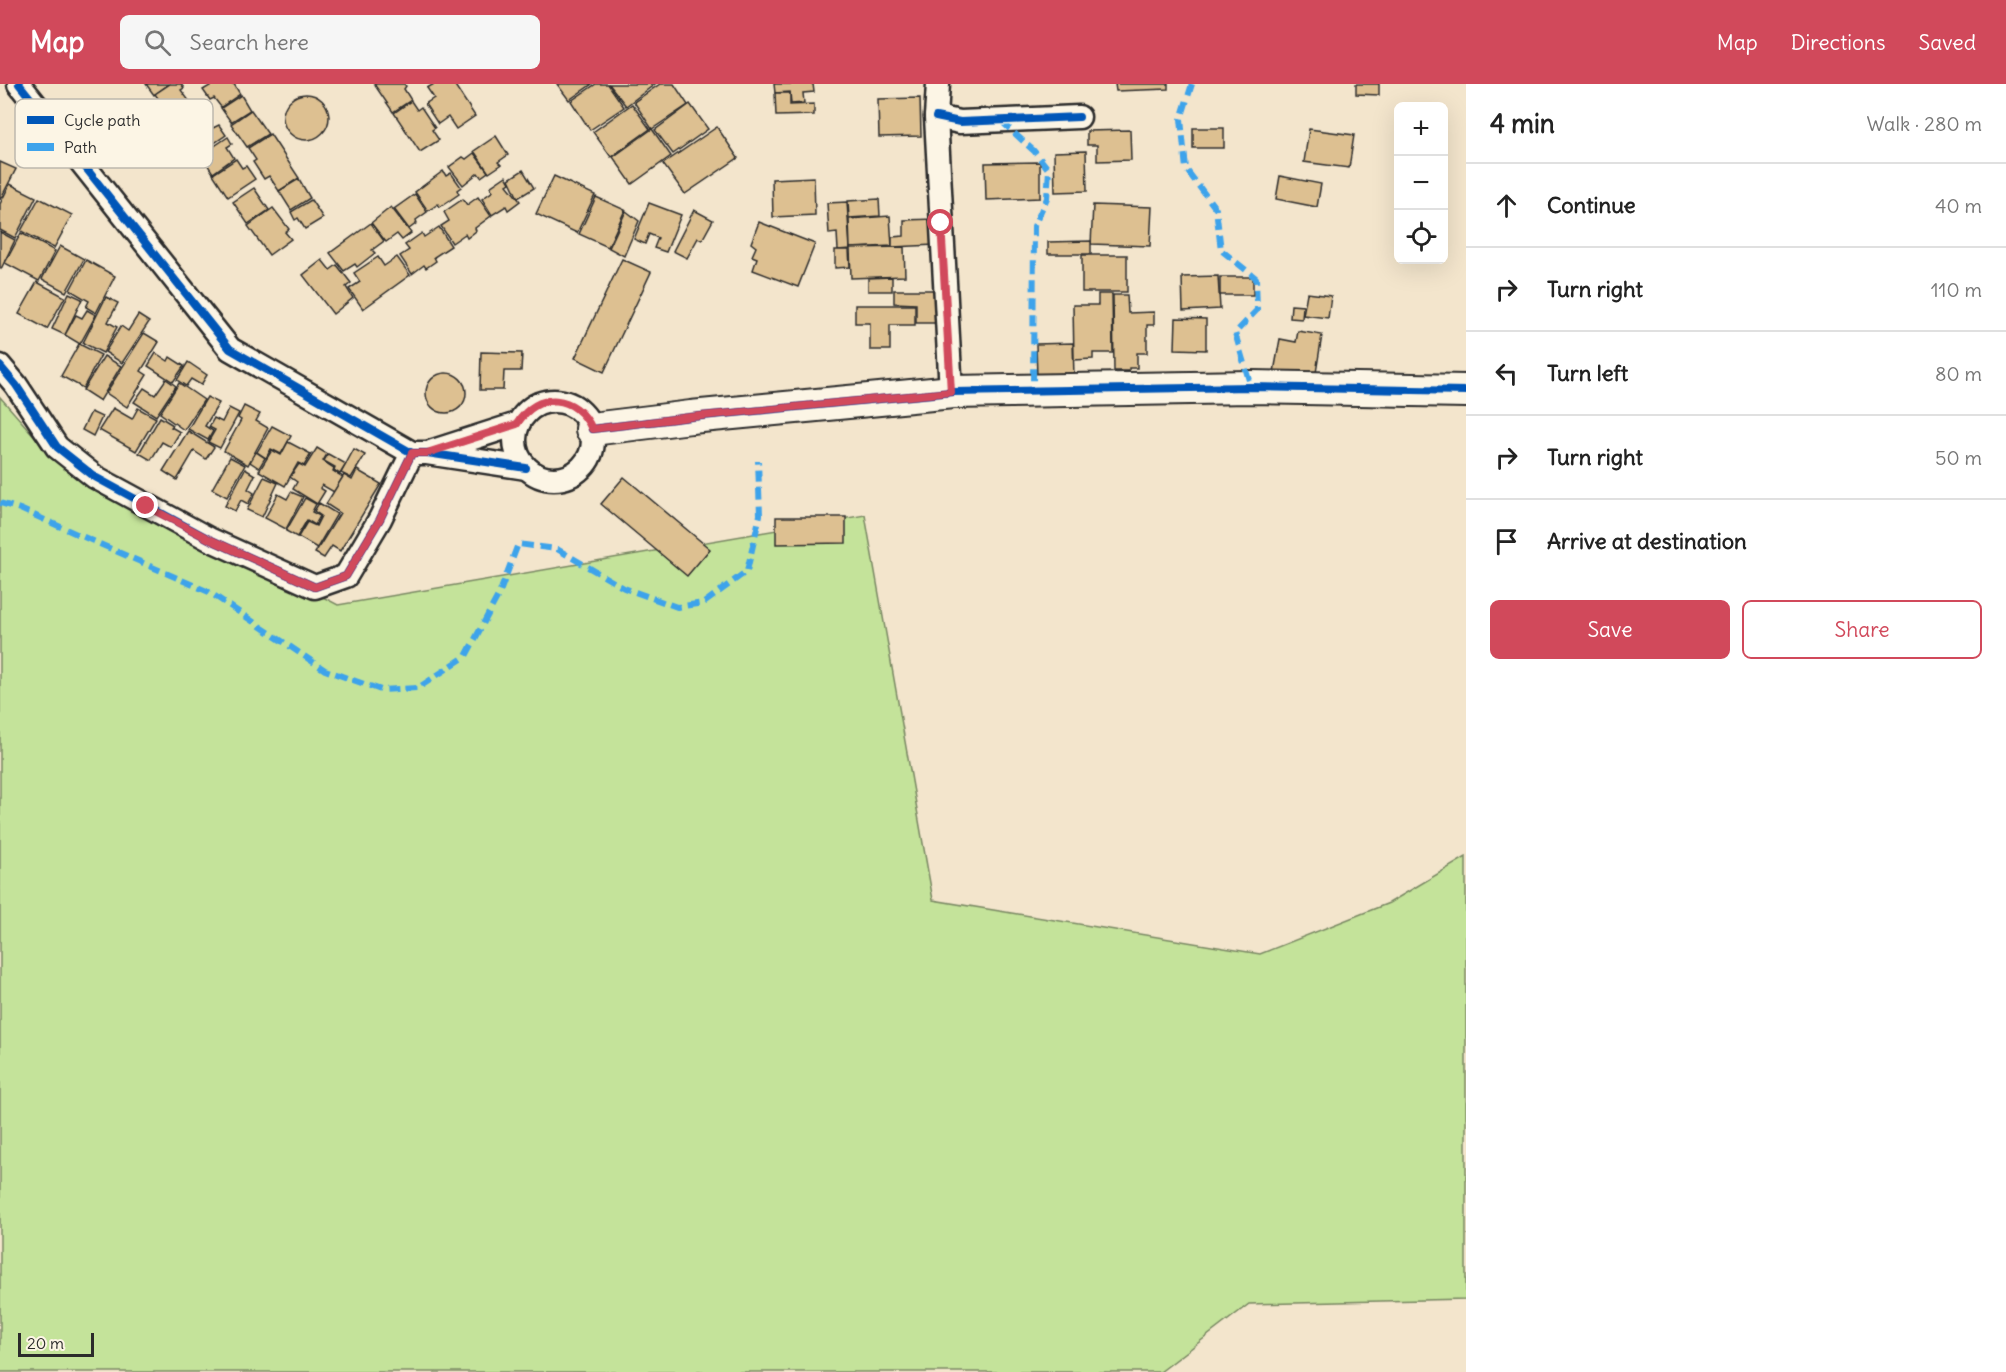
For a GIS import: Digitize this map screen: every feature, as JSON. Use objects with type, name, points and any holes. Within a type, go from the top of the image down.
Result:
[{"type":"street","points":[[19,84],[31,99]]},
{"type":"street","points":[[938,84],[936,117],[951,392]]},
{"type":"street","points":[[936,117],[960,122],[1078,117]]},
{"type":"street","points":[[86,168],[230,349],[419,453],[526,468]]},
{"type":"street","points":[[0,366],[16,385],[57,447],[95,477],[209,539],[315,587],[346,576],[419,453],[517,424]]},
{"type":"street","points":[[592,429],[690,417],[951,392],[1251,387],[1466,391]]},
{"type":"street","points":[[556,400],[579,409],[587,418],[592,429],[594,442],[592,453],[586,463],[569,477],[557,479],[535,475],[519,459],[515,448],[514,436],[517,424],[533,406],[544,402],[556,400]]},
{"type":"green space","points":[[0,397],[50,454],[338,605],[865,515],[933,900],[1260,954],[1389,903],[1466,857],[1466,1299],[1249,1304],[1160,1372],[0,1372]]},
{"type":"building","points":[[146,84],[169,84],[154,95]]},
{"type":"building","points":[[170,84],[181,84],[184,88],[181,90],[188,99],[158,99],[155,94]]},
{"type":"building","points":[[213,84],[234,84],[240,94],[221,107],[214,98],[209,99],[203,90]]},
{"type":"building","points":[[374,84],[404,84],[406,86],[404,89],[411,100],[393,112]]},
{"type":"building","points":[[434,84],[454,84],[475,116],[456,129],[448,117],[438,124],[425,104],[434,98],[427,88]]},
{"type":"building","points":[[557,84],[592,84],[569,100]]},
{"type":"building","points":[[596,84],[608,84],[624,107],[590,130],[571,101]]},
{"type":"building","points":[[609,84],[655,84],[626,106]]},
{"type":"building","points":[[660,84],[674,84],[688,105],[652,129],[634,102]]},
{"type":"building","points":[[774,84],[813,84],[814,92],[803,93],[804,103],[791,104],[790,92],[775,93]]},
{"type":"building","points":[[1115,84],[1168,84],[1168,89],[1116,91]]},
{"type":"building","points":[[1356,84],[1379,84],[1379,95],[1356,94]]},
{"type":"building","points":[[775,93],[790,93],[790,105],[814,104],[814,115],[776,116]]},
{"type":"building","points":[[306,94],[322,101],[329,117],[322,133],[306,140],[290,133],[283,117],[290,101]]},
{"type":"building","points":[[241,95],[250,110],[231,122],[221,108]]},
{"type":"building","points":[[920,98],[921,136],[879,137],[878,99]]},
{"type":"building","points":[[411,101],[417,110],[421,107],[435,128],[432,130],[439,140],[420,152],[394,113]]},
{"type":"building","points":[[632,104],[650,129],[611,157],[593,132]]},
{"type":"building","points":[[690,104],[708,129],[673,154],[655,130]]},
{"type":"building","points":[[251,110],[268,134],[247,147],[231,124]]},
{"type":"building","points":[[219,125],[226,135],[213,144],[213,128]]},
{"type":"building","points":[[717,127],[738,158],[685,194],[663,164]]},
{"type":"building","points":[[1193,128],[1224,128],[1224,148],[1193,148]]},
{"type":"building","points":[[652,129],[671,156],[632,184],[613,157]]},
{"type":"building","points":[[1309,129],[1354,135],[1349,168],[1304,162]]},
{"type":"building","points":[[1130,130],[1131,160],[1097,161],[1097,145],[1087,145],[1087,131]]},
{"type":"building","points":[[270,134],[299,178],[279,191],[269,176],[264,179],[253,162],[256,160],[248,148]]},
{"type":"building","points":[[496,136],[508,155],[498,162],[501,165],[489,173],[474,151]]},
{"type":"building","points":[[228,137],[232,144],[227,147],[234,158],[213,173],[210,168],[213,168],[213,147]]},
{"type":"building","points":[[1086,151],[1087,191],[1055,192],[1054,152]]},
{"type":"building","points":[[474,153],[488,172],[481,177],[478,173],[463,185],[449,167],[463,157],[466,159]]},
{"type":"building","points":[[236,159],[242,168],[246,166],[255,179],[228,197],[213,174]]},
{"type":"building","points":[[0,162],[16,169],[0,200]]},
{"type":"building","points":[[1040,162],[1040,198],[986,200],[985,163]]},
{"type":"building","points":[[523,170],[534,188],[518,198],[509,179]]},
{"type":"building","points":[[443,171],[446,176],[451,173],[461,187],[457,190],[459,194],[440,207],[438,204],[428,211],[415,192]]},
{"type":"building","points":[[506,176],[510,183],[507,185],[520,201],[508,210],[506,206],[492,215],[482,199],[493,191],[490,187]]},
{"type":"building","points":[[554,176],[595,195],[577,233],[536,214]]},
{"type":"building","points":[[1280,176],[1321,184],[1317,207],[1276,199]]},
{"type":"building","points":[[814,177],[815,215],[773,217],[772,179]]},
{"type":"building","points":[[299,179],[310,198],[291,210],[279,191]]},
{"type":"building","points":[[10,184],[36,197],[15,238],[0,230],[0,204]]},
{"type":"building","points":[[254,188],[269,210],[248,224],[233,202]]},
{"type":"building","points":[[415,194],[427,212],[409,229],[394,209]]},
{"type":"building","points":[[478,197],[491,216],[475,228],[476,231],[467,238],[465,234],[452,243],[441,226],[449,221],[444,212],[463,199],[467,205]]},
{"type":"building","points":[[596,197],[625,210],[608,247],[579,234]]},
{"type":"building","points":[[39,198],[72,215],[54,248],[21,231]]},
{"type":"building","points":[[879,199],[880,216],[849,218],[848,201]]},
{"type":"building","points":[[311,200],[323,218],[305,229],[298,218],[295,220],[291,212]]},
{"type":"building","points":[[847,202],[850,249],[838,250],[837,233],[829,234],[827,203]]},
{"type":"building","points":[[649,203],[681,215],[666,252],[654,248],[658,238],[649,234],[645,244],[634,239]]},
{"type":"building","points":[[1093,205],[1152,207],[1150,246],[1091,244]]},
{"type":"building","points":[[391,207],[411,233],[402,240],[397,234],[386,242],[371,223]]},
{"type":"building","points":[[273,208],[289,229],[285,232],[291,239],[269,255],[248,226]]},
{"type":"building","points":[[694,210],[713,220],[702,240],[698,238],[687,258],[673,251]]},
{"type":"building","points":[[626,211],[639,221],[624,256],[609,248]]},
{"type":"building","points":[[890,216],[892,246],[850,248],[849,219]]},
{"type":"building","points":[[935,219],[935,245],[892,247],[892,237],[904,236],[904,220]]},
{"type":"building","points":[[759,222],[815,244],[798,287],[753,270],[757,258],[752,256],[756,247],[751,243]]},
{"type":"building","points":[[371,223],[384,241],[372,250],[375,253],[357,267],[355,264],[344,271],[330,253]]},
{"type":"building","points":[[439,227],[451,246],[434,257],[436,261],[426,268],[424,265],[412,274],[400,256],[409,250],[405,245],[422,233],[424,237]]},
{"type":"building","points":[[0,232],[15,240],[1,269],[0,268]]},
{"type":"building","points":[[21,233],[55,251],[39,281],[5,263]]},
{"type":"building","points":[[1091,241],[1091,254],[1048,254],[1048,242]]},
{"type":"building","points":[[60,246],[84,259],[66,292],[42,279]]},
{"type":"building","points":[[904,247],[905,276],[851,278],[850,248]]},
{"type":"building","points":[[835,250],[849,250],[850,267],[835,268]]},
{"type":"building","points":[[1082,255],[1127,255],[1127,292],[1082,292]]},
{"type":"building","points":[[378,257],[384,266],[397,257],[410,275],[363,309],[349,289],[360,282],[354,273]]},
{"type":"building","points":[[622,259],[651,272],[604,372],[575,358]]},
{"type":"building","points":[[86,260],[115,276],[96,313],[86,307],[89,301],[70,290]]},
{"type":"building","points":[[322,260],[330,270],[337,265],[351,283],[346,287],[353,298],[333,314],[303,275]]},
{"type":"building","points":[[1218,276],[1220,309],[1183,311],[1182,277]]},
{"type":"building","points":[[892,277],[892,291],[868,291],[868,278]]},
{"type":"building","points":[[1220,277],[1253,277],[1253,295],[1220,295]]},
{"type":"building","points":[[37,282],[65,297],[47,329],[19,314]]},
{"type":"building","points":[[894,290],[936,290],[936,323],[916,323],[916,304],[894,303]]},
{"type":"building","points":[[69,293],[82,299],[65,335],[52,329]]},
{"type":"building","points":[[1307,293],[1331,296],[1328,318],[1303,315]]},
{"type":"building","points":[[1098,294],[1112,294],[1113,353],[1093,353],[1093,359],[1074,360],[1073,305],[1098,305]]},
{"type":"building","points":[[1113,295],[1127,295],[1128,313],[1154,312],[1154,325],[1147,325],[1147,353],[1137,353],[1137,368],[1129,368],[1129,371],[1114,371]]},
{"type":"building","points":[[106,297],[118,303],[108,322],[117,327],[103,353],[83,343]]},
{"type":"building","points":[[855,305],[915,305],[915,325],[890,325],[890,350],[870,350],[870,323],[855,323]]},
{"type":"building","points":[[1291,305],[1303,306],[1302,319],[1290,318]]},
{"type":"building","points":[[87,310],[96,315],[80,344],[65,335],[76,315],[82,318]]},
{"type":"building","points":[[138,315],[149,322],[122,363],[105,352],[121,326],[128,331]]},
{"type":"building","points":[[1176,318],[1206,319],[1206,350],[1175,349]]},
{"type":"building","points":[[1298,331],[1322,335],[1315,379],[1274,372],[1280,339],[1296,342]]},
{"type":"building","points":[[144,333],[159,342],[141,371],[147,375],[127,407],[106,393]]},
{"type":"building","points":[[1073,343],[1074,377],[1037,377],[1036,344]]},
{"type":"building","points":[[79,344],[101,355],[83,388],[61,376]]},
{"type":"building","points":[[481,352],[522,353],[521,371],[504,371],[503,390],[480,390]]},
{"type":"building","points":[[156,353],[168,361],[170,357],[184,366],[173,382],[148,366]]},
{"type":"building","points":[[104,356],[121,366],[100,401],[83,390]]},
{"type":"building","points":[[188,362],[207,375],[201,385],[191,379],[186,386],[177,380]]},
{"type":"building","points":[[446,373],[454,374],[460,379],[465,385],[465,401],[460,407],[454,412],[446,413],[438,412],[432,407],[427,401],[426,393],[427,385],[432,379],[438,374]]},
{"type":"building","points":[[166,379],[176,386],[156,416],[134,402],[144,388],[155,395]]},
{"type":"building","points":[[179,383],[204,400],[184,430],[160,413]]},
{"type":"building","points":[[207,397],[219,403],[205,426],[213,431],[208,440],[188,429]]},
{"type":"building","points":[[244,406],[260,414],[256,421],[268,428],[248,465],[224,451],[241,420],[238,418]]},
{"type":"building","points":[[113,408],[132,419],[138,408],[156,418],[136,451],[99,430]]},
{"type":"building","points":[[229,408],[239,413],[220,448],[208,442],[215,430],[209,427],[214,418],[222,422]]},
{"type":"building","points":[[91,412],[102,417],[93,436],[82,430]]},
{"type":"building","points":[[160,417],[180,432],[171,447],[162,442],[151,460],[139,453]]},
{"type":"building","points":[[272,426],[291,436],[281,454],[271,449],[266,458],[257,452]]},
{"type":"building","points":[[188,431],[214,447],[206,459],[194,451],[177,480],[163,471]]},
{"type":"building","points":[[288,442],[311,454],[304,466],[298,463],[285,486],[259,471],[272,450],[281,455]]},
{"type":"building","points":[[317,448],[327,454],[323,461],[343,477],[334,492],[322,485],[320,488],[325,491],[317,504],[293,489],[297,482],[290,477],[299,464],[305,467]]},
{"type":"building","points":[[354,449],[365,455],[351,478],[341,473]]},
{"type":"building","points":[[256,452],[265,458],[259,468],[250,462]]},
{"type":"building","points":[[328,454],[346,464],[340,474],[334,470],[335,467],[324,461]]},
{"type":"building","points":[[230,457],[245,465],[227,497],[212,489]]},
{"type":"building","points":[[245,469],[255,475],[248,489],[254,493],[248,504],[241,500],[235,511],[225,506]]},
{"type":"building","points":[[357,470],[381,484],[340,551],[332,546],[324,558],[315,553],[340,513],[326,504],[344,475],[352,480]]},
{"type":"building","points":[[264,477],[278,483],[262,517],[247,510]]},
{"type":"building","points":[[624,477],[710,549],[687,576],[601,504]]},
{"type":"building","points":[[291,492],[303,497],[286,529],[265,518],[278,494],[287,499]]},
{"type":"building","points":[[305,498],[316,504],[312,512],[320,516],[315,525],[307,520],[297,537],[286,531]]},
{"type":"building","points":[[319,503],[337,514],[317,548],[298,537],[307,522],[316,526],[321,516],[314,511]]},
{"type":"building","points":[[776,517],[846,517],[846,543],[776,544]]},
{"type":"marked path","points":[[1192,84],[1181,119],[1186,169],[1216,209],[1221,250],[1256,278],[1257,310],[1235,333],[1251,387]]},
{"type":"marked path","points":[[1001,121],[1034,151],[1049,170],[1047,198],[1034,226],[1033,391]]},
{"type":"marked path","points":[[0,503],[20,509],[209,592],[325,670],[381,690],[418,688],[466,656],[500,592],[518,544],[557,549],[624,588],[677,607],[704,603],[747,571],[760,515],[758,461]]},
{"type":"cycle path","points":[[19,84],[31,99]]},
{"type":"cycle path","points":[[936,117],[960,122],[1079,117]]},
{"type":"cycle path","points":[[86,168],[230,349],[412,453],[427,453],[526,468]]},
{"type":"cycle path","points":[[0,366],[16,385],[57,447],[95,477],[209,539],[315,587],[346,576],[380,519],[412,453]]},
{"type":"cycle path","points":[[592,429],[691,417],[953,392],[1251,387],[1466,391]]},
{"type":"route","points":[[146,506],[209,539],[315,587],[346,576],[380,519],[412,453],[427,453],[517,424],[533,406],[544,402],[556,400],[579,409],[587,418],[592,429],[690,417],[951,392],[941,223]]}]
